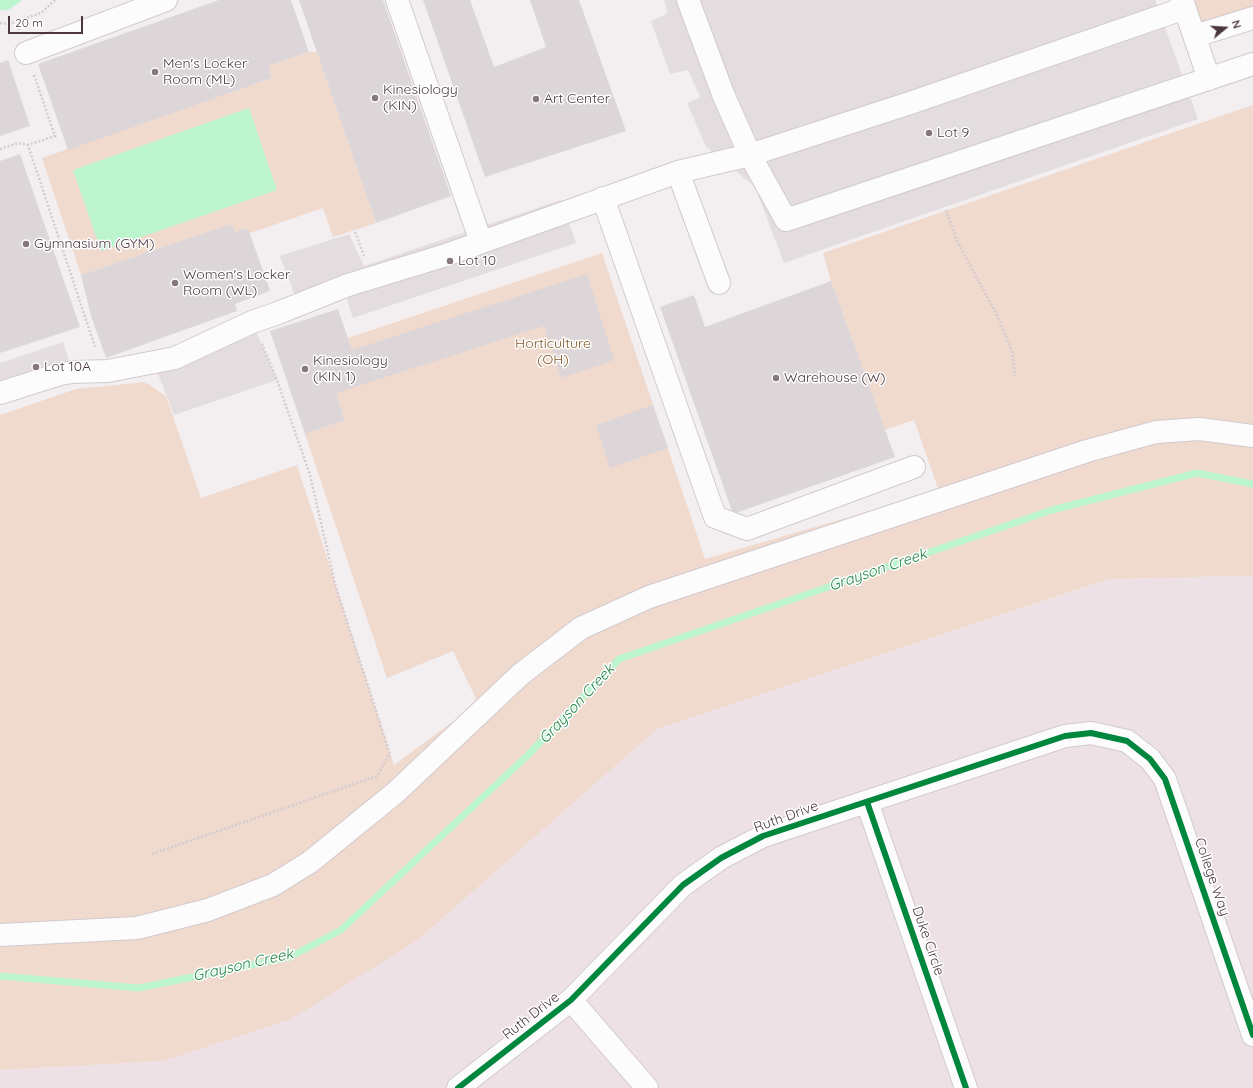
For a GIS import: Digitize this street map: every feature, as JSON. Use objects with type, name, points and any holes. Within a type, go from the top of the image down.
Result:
[{"type":"street","points":[[26,53],[166,0]]},
{"type":"street","points":[[397,0],[482,242]]},
{"type":"street","points":[[688,0],[723,94],[750,155],[786,220],[1253,64]]},
{"type":"street","points":[[0,393],[60,374],[108,371],[175,358],[252,322],[278,313],[332,290],[443,256],[678,172],[750,155],[913,102],[1184,4],[1209,79]]},
{"type":"street","points":[[1195,36],[1253,18]]},
{"type":"street","points":[[678,172],[719,283]]},
{"type":"street","points":[[603,198],[715,517],[747,529],[914,467]]},
{"type":"street","points":[[0,935],[138,928],[208,910],[273,885],[310,862],[395,793],[521,674],[581,628],[649,596],[1087,451],[1156,432],[1200,429],[1253,436]]},
{"type":"street","name":"Ruth Drive","points":[[458,1088],[570,1000],[683,885],[721,858],[763,836],[1065,736],[1091,733],[1127,741]]},
{"type":"street","name":"College Way","points":[[1127,741],[1150,759],[1166,779],[1253,1035]]},
{"type":"street","name":"Duke Circle","points":[[867,802],[966,1088]]},
{"type":"street","points":[[570,1000],[647,1088]]},
{"type":"path","points":[[0,23],[9,24],[41,13],[55,0]]},
{"type":"path","points":[[0,149],[18,143],[28,145],[55,136],[26,53]]},
{"type":"path","points":[[28,145],[103,371]]},
{"type":"path","points":[[946,210],[957,241],[997,315],[1012,351],[1015,376]]},
{"type":"path","points":[[152,854],[377,776],[390,754],[336,588],[310,475],[278,380],[252,322]]},
{"type":"shaded area","points":[[0,0],[22,0],[12,8],[0,10]]},
{"type":"shaded area","name":"Lot 9","points":[[664,0],[1155,0],[1198,119],[784,263],[755,187],[706,147],[687,103],[700,97],[688,70],[670,74],[651,21],[668,13]]},
{"type":"shaded area","points":[[249,108],[277,190],[101,251],[73,170]]},
{"type":"shaded area","name":"Lot 10","points":[[561,200],[576,243],[353,318],[345,295],[300,309],[280,256],[349,234],[364,266]]},
{"type":"shaded area","points":[[252,322],[277,380],[174,415],[153,361]]},
{"type":"shaded area","name":"Lot 10A","points":[[63,342],[73,372],[0,393],[0,363]]},
{"type":"shaded area","points":[[1236,576],[1253,577],[1253,1088],[0,1088],[0,1070],[163,1061],[419,939],[657,729],[1109,579]]},
{"type":"green space","points":[[1182,0],[1253,0],[1253,18],[1195,36]]},
{"type":"green space","points":[[309,52],[317,52],[376,223],[333,237],[323,208],[250,233],[248,228],[235,232],[231,224],[81,275],[42,158],[272,78],[268,66]]},
{"type":"green space","name":"Horticulture (OH)","points":[[1253,105],[1253,577],[1236,576],[1109,579],[657,729],[419,939],[291,1019],[163,1061],[0,1070],[0,415],[76,389],[145,382],[166,396],[201,498],[297,465],[394,765],[478,703],[453,651],[387,678],[305,434],[345,420],[325,359],[352,351],[348,338],[602,253],[705,559],[939,491],[914,420],[885,430],[831,281],[823,253]]},
{"type":"building","name":"Men's Locker Room (ML)","points":[[219,0],[291,0],[309,52],[268,66],[272,78],[68,150],[38,64]]},
{"type":"building","name":"Kinesiology (KIN)","points":[[299,0],[383,0],[451,196],[376,223]]},
{"type":"building","name":"Art Center","points":[[423,0],[470,0],[494,67],[546,47],[530,0],[579,0],[626,131],[485,177]]},
{"type":"building","points":[[8,60],[30,126],[0,136],[0,63]]},
{"type":"building","name":"Gymnasium (GYM)","points":[[20,154],[80,327],[0,353],[0,161]]},
{"type":"building","name":"Women's Locker Room (WL)","points":[[231,224],[235,232],[248,228],[270,291],[235,304],[237,311],[106,358],[91,316],[81,275]]},
{"type":"building","points":[[587,274],[614,360],[561,378],[544,326],[336,393],[345,420],[305,434],[270,331],[338,309],[352,350]]},
{"type":"building","name":"Warehouse (W)","points":[[831,281],[895,457],[733,514],[660,307],[694,295],[705,327]]},
{"type":"building","points":[[653,405],[668,448],[610,468],[596,425]]},
{"type":"waterway","name":"Grayson Creek","points":[[0,976],[139,988],[290,957],[341,930],[529,754],[619,659],[1052,510],[1197,473],[1253,484]]},
{"type":"cycle path","points":[[458,1088],[571,1000],[683,885],[721,858],[763,836],[1065,736],[1091,733],[1127,741],[1150,759],[1165,779],[1253,1035]]},
{"type":"cycle path","points":[[867,802],[966,1088]]},
{"type":"place","name":"Men's Locker Room (ML)","points":[[155,72]]},
{"type":"place","name":"Kinesiology (KIN)","points":[[375,98]]},
{"type":"place","name":"Art Center","points":[[536,99]]},
{"type":"place","name":"Lot 9","points":[[929,133]]},
{"type":"place","name":"Gymnasium (GYM)","points":[[26,244]]},
{"type":"place","name":"Lot 10","points":[[450,261]]},
{"type":"place","name":"Women's Locker Room (WL)","points":[[175,283]]},
{"type":"place","name":"Lot 10A","points":[[36,367]]},
{"type":"place","name":"Kinesiology (KIN 1)","points":[[305,369]]},
{"type":"place","name":"Warehouse (W)","points":[[776,378]]}]
